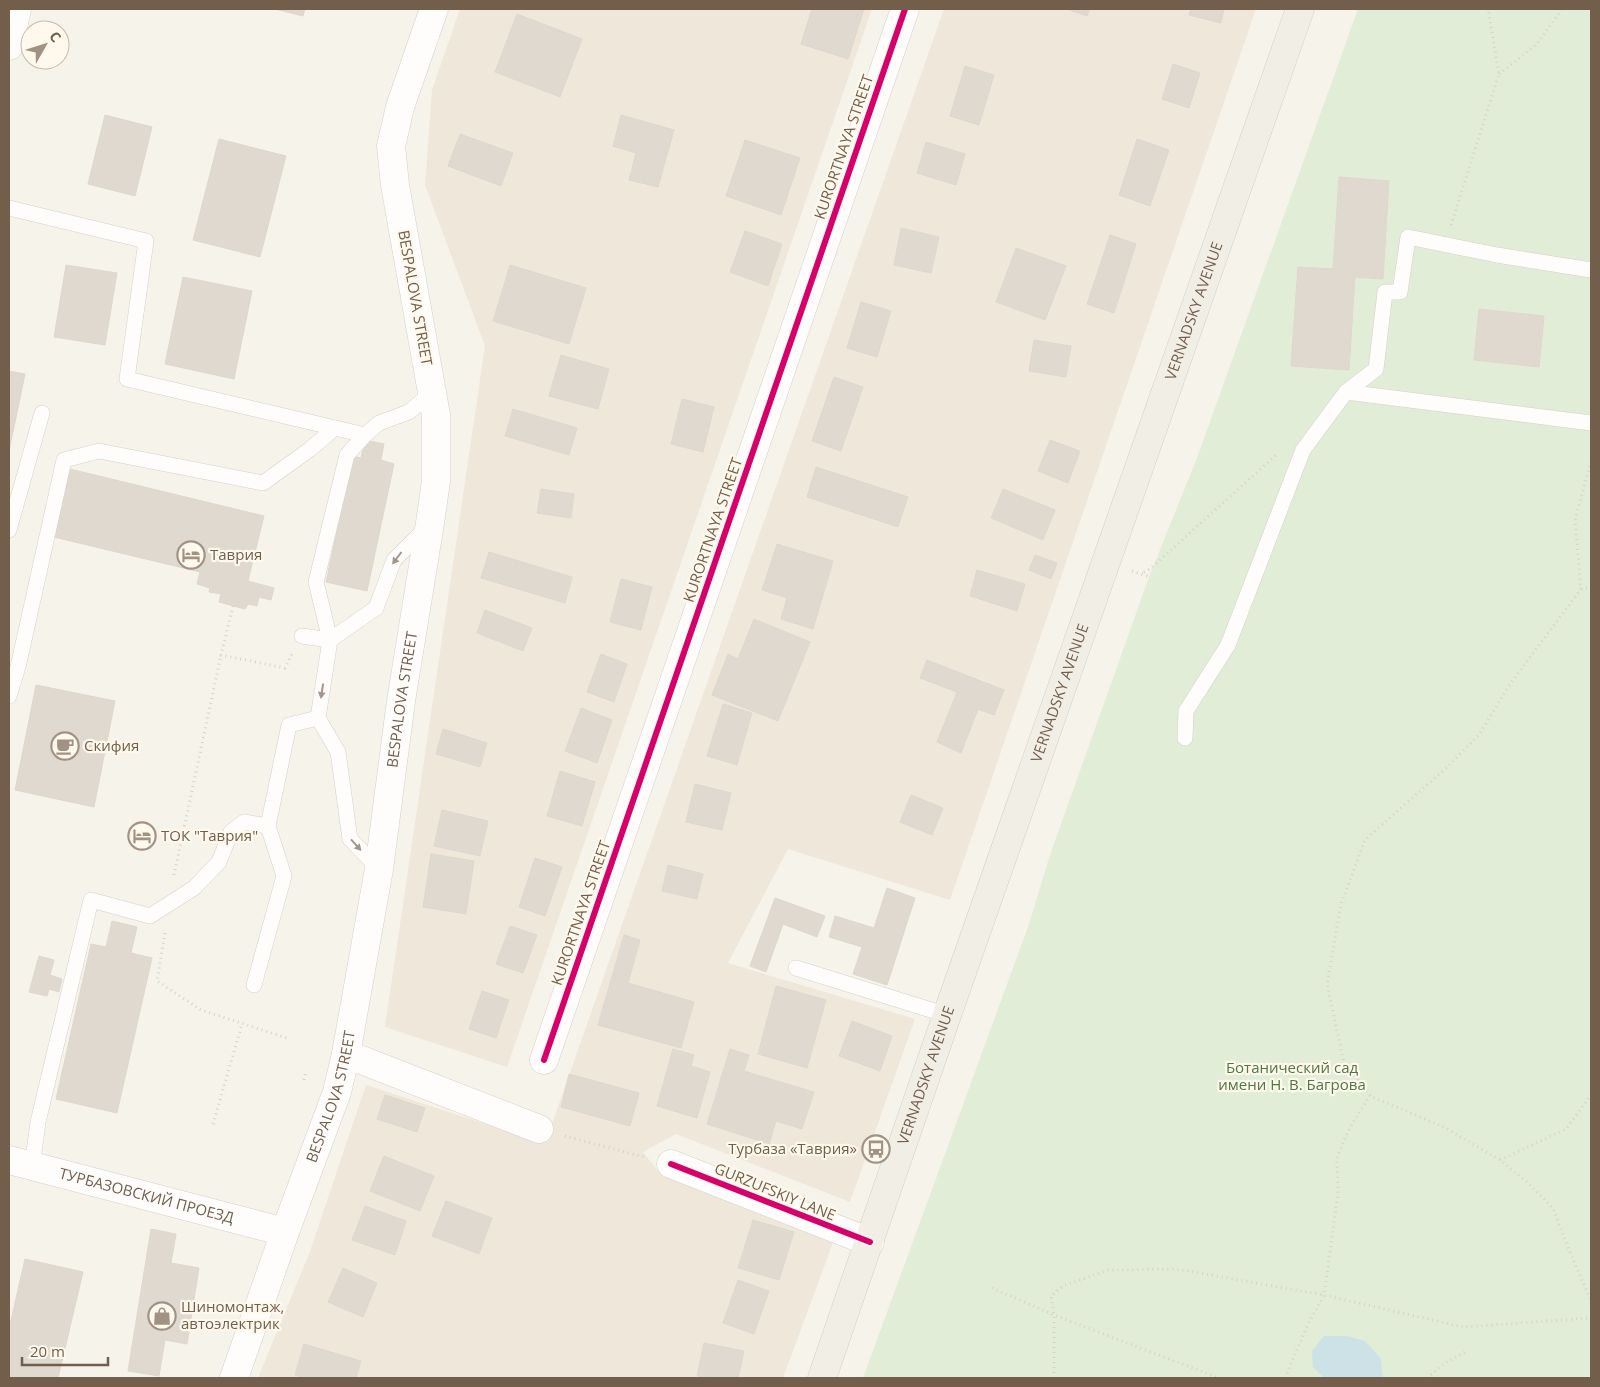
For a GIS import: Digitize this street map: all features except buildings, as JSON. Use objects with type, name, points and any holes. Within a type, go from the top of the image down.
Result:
[{"type":"main road","points":[[9,46],[17,9]]},
{"type":"main road","name":"KURORTNAYA STREET","points":[[544,1060],[905,9]]},
{"type":"main road","name":"VERNADSKY AVENUE","points":[[822,1378],[947,1014],[1300,9]]},
{"type":"main road","name":"BESPALOVA STREET","points":[[234,1378],[337,1092],[346,1054],[379,868],[401,701],[430,523],[436,481],[436,416],[395,185],[391,146],[400,106],[431,18]]},
{"type":"main road","points":[[346,1054],[539,1129]]},
{"type":"main road","name":"ТУРБАЗОВСКИЙ ПРОЕЗД","points":[[15,1163],[285,1232]]},
{"type":"main road","name":"GURZUFSKIY LANE","points":[[671,1164],[870,1242]]},
{"type":"lane","points":[[431,18],[448,9]]},
{"type":"lane","points":[[9,208],[146,241],[127,379],[365,435]]},
{"type":"lane","points":[[1185,738],[1186,710],[1228,645],[1303,450],[1346,392],[1376,369],[1385,292],[1400,292],[1408,237],[1591,270]]},
{"type":"lane","points":[[379,868],[350,839],[338,752],[318,718],[330,640],[316,582],[347,454],[379,423],[409,412],[432,392]]},
{"type":"lane","points":[[1346,392],[1591,423]]},
{"type":"lane","points":[[9,530],[42,413]]},
{"type":"lane","points":[[9,696],[18,667],[64,460],[99,451],[264,483],[335,428]]},
{"type":"lane","points":[[302,636],[330,640],[376,608],[394,560],[430,523]]},
{"type":"lane","points":[[254,985],[284,876],[268,826],[289,725],[318,718]]},
{"type":"lane","points":[[15,1163],[38,1122],[91,900],[150,916],[194,888],[219,862],[231,832],[244,822],[268,826]]},
{"type":"lane","points":[[796,968],[947,1014]]},
{"type":"path","points":[[1446,243],[1499,74],[1488,9]]},
{"type":"path","points":[[1499,74],[1537,44],[1562,9]]},
{"type":"path","points":[[1132,571],[1150,577],[1141,573],[1147,571],[1160,560],[1279,452]]},
{"type":"path","points":[[1591,461],[1576,520],[1581,589],[1510,684],[1479,735],[1446,768],[1365,840],[1341,904],[1328,984],[1344,1063],[1370,1096],[1444,1128],[1500,1160],[1526,1182],[1553,1208],[1591,1301]]},
{"type":"path","points":[[1581,589],[1591,587]]},
{"type":"path","points":[[233,606],[174,871],[157,981],[201,1010],[290,1038]]},
{"type":"path","points":[[221,655],[285,668]]},
{"type":"path","points":[[213,1124],[242,1024]]},
{"type":"path","points":[[304,1080],[306,1071]]},
{"type":"path","points":[[1500,1160],[1566,1129],[1591,1095]]},
{"type":"path","points":[[1285,1378],[1307,1326],[1324,1295],[1338,1194],[1337,1158],[1355,1119],[1370,1096]]},
{"type":"path","points":[[539,1129],[671,1164]]},
{"type":"path","points":[[1054,1378],[1054,1315],[1051,1296],[1063,1286],[1108,1270],[1176,1269],[1324,1295],[1463,1328],[1591,1318]]},
{"type":"path","points":[[992,1288],[1054,1315],[1219,1378]]},
{"type":"path","points":[[1427,1378],[1445,1363],[1465,1352]]},
{"type":"shaded area","points":[[460,9],[872,9],[507,1067],[385,1027],[485,346],[425,185],[432,90]]},
{"type":"shaded area","points":[[944,9],[1256,9],[950,900],[788,849],[728,963],[915,1019],[850,1202],[676,1134],[643,1152],[658,1171],[835,1237],[783,1378],[258,1378],[309,1254],[366,1085],[522,1136],[553,1121]]},
{"type":"shaded area","points":[[1324,1336],[1347,1336],[1365,1341],[1381,1359],[1383,1378],[1324,1378],[1313,1367],[1312,1351]]},
{"type":"green space","name":"Ботанический сад имени Н. В. Багрова","points":[[1358,9],[1591,9],[1591,1378],[863,1378],[1028,927],[1050,855],[1149,577],[1197,458]]},
{"type":"cycle path","points":[[544,1060],[905,9]]},
{"type":"cycle path","points":[[671,1164],[870,1242]]},
{"type":"place","name":"Таврия","points":[[191,555]]},
{"type":"place","name":"Скифия","points":[[65,746]]},
{"type":"place","name":"ТОК \"Таврия\"","points":[[142,836]]},
{"type":"place","name":"Турбаза «Таврия»","points":[[876,1149]]},
{"type":"place","name":"Шиномонтаж, автоэлектрик","points":[[162,1316]]}]
